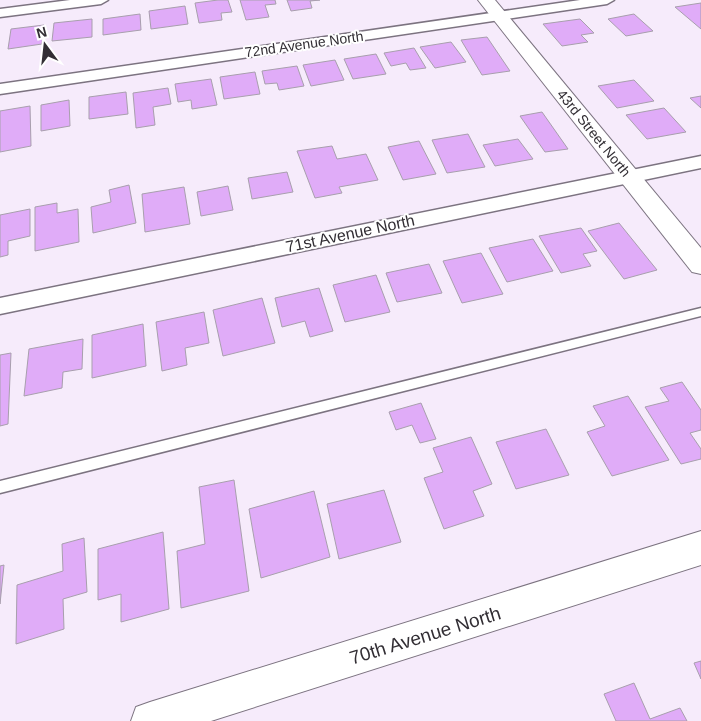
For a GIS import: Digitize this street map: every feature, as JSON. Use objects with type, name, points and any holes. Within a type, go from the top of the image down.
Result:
[{"type":"street","points":[[0,13],[101,0]]},
{"type":"street","name":"43rd Street North","points":[[486,0],[701,265]]},
{"type":"street","name":"72nd Avenue North","points":[[0,89],[607,0]]},
{"type":"street","name":"71st Avenue North","points":[[0,306],[701,162]]},
{"type":"street","name":"70th Avenue North","points":[[150,721],[701,548]]},
{"type":"lane","points":[[0,487],[701,312]]},
{"type":"building","points":[[228,0],[232,12],[221,13],[222,20],[199,23],[195,3]]},
{"type":"building","points":[[240,0],[275,0],[276,4],[265,5],[269,17],[246,20]]},
{"type":"building","points":[[287,0],[320,0],[310,1],[312,8],[291,11]]},
{"type":"building","points":[[701,3],[701,29],[675,7]]},
{"type":"building","points":[[185,6],[188,24],[151,29],[149,11]]},
{"type":"building","points":[[140,14],[141,30],[103,35],[103,19]]},
{"type":"building","points":[[634,14],[653,31],[626,36],[608,19]]},
{"type":"building","points":[[92,19],[92,37],[52,41],[54,23]]},
{"type":"building","points":[[580,19],[594,33],[581,35],[588,42],[562,46],[543,24]]},
{"type":"building","points":[[44,25],[42,44],[8,49],[11,29]]},
{"type":"building","points":[[487,37],[510,71],[482,75],[461,40]]},
{"type":"building","points":[[451,42],[466,62],[435,68],[420,47]]},
{"type":"building","points":[[414,48],[426,68],[410,70],[406,63],[391,66],[384,53]]},
{"type":"building","points":[[376,54],[386,74],[353,79],[344,59]]},
{"type":"building","points":[[335,60],[344,80],[311,86],[303,65]]},
{"type":"building","points":[[297,66],[304,86],[279,90],[277,83],[265,84],[262,71]]},
{"type":"building","points":[[255,72],[260,94],[224,99],[220,77]]},
{"type":"building","points":[[211,79],[217,105],[192,109],[191,100],[178,102],[175,84]]},
{"type":"building","points":[[634,80],[654,101],[617,108],[598,86]]},
{"type":"building","points":[[168,88],[171,104],[153,107],[155,125],[136,128],[133,93]]},
{"type":"building","points":[[126,92],[128,114],[89,119],[89,97]]},
{"type":"building","points":[[701,96],[701,108],[690,98]]},
{"type":"building","points":[[69,100],[70,126],[41,131],[41,105]]},
{"type":"building","points":[[30,106],[31,146],[0,152],[0,111]]},
{"type":"building","points":[[664,108],[686,132],[647,139],[626,115]]},
{"type":"building","points":[[542,112],[568,149],[545,152],[520,116]]},
{"type":"building","points":[[468,134],[485,167],[447,173],[432,140]]},
{"type":"building","points":[[518,139],[533,159],[495,166],[483,145]]},
{"type":"building","points":[[419,141],[436,174],[403,180],[388,147]]},
{"type":"building","points":[[332,146],[337,159],[366,154],[378,180],[339,187],[342,193],[315,198],[297,151]]},
{"type":"building","points":[[287,172],[293,192],[252,199],[248,178]]},
{"type":"building","points":[[129,185],[136,223],[93,233],[91,207],[111,202],[109,190]]},
{"type":"building","points":[[228,186],[233,210],[201,216],[197,192]]},
{"type":"building","points":[[184,187],[190,224],[145,232],[142,194]]},
{"type":"building","points":[[57,203],[57,213],[78,209],[79,242],[35,251],[35,207]]},
{"type":"building","points":[[30,209],[30,236],[8,241],[8,255],[0,257],[0,215]]},
{"type":"building","points":[[619,223],[657,270],[624,279],[588,231]]},
{"type":"building","points":[[581,228],[597,251],[583,254],[591,266],[561,273],[539,236]]},
{"type":"building","points":[[533,239],[553,271],[507,282],[489,248]]},
{"type":"building","points":[[481,253],[503,294],[462,303],[443,261]]},
{"type":"building","points":[[429,264],[442,293],[397,302],[386,273]]},
{"type":"building","points":[[376,275],[390,312],[345,322],[333,285]]},
{"type":"building","points":[[319,288],[333,331],[310,337],[305,321],[282,327],[275,298]]},
{"type":"building","points":[[262,298],[275,343],[223,356],[213,310]]},
{"type":"building","points":[[204,312],[209,343],[185,348],[187,365],[162,371],[156,322]]},
{"type":"building","points":[[143,324],[146,366],[92,378],[92,335]]},
{"type":"building","points":[[83,339],[82,369],[63,372],[62,388],[24,396],[29,349]]},
{"type":"building","points":[[11,353],[8,424],[0,426],[0,355]]},
{"type":"building","points":[[682,382],[701,410],[701,430],[690,433],[701,449],[701,459],[681,464],[645,407],[669,401],[660,388]]},
{"type":"building","points":[[628,396],[669,460],[612,476],[587,432],[605,426],[593,406]]},
{"type":"building","points":[[421,403],[436,439],[420,443],[412,425],[396,430],[389,412]]},
{"type":"building","points":[[546,429],[569,475],[516,489],[496,442]]},
{"type":"building","points":[[471,437],[492,484],[473,491],[484,516],[444,529],[424,478],[443,472],[433,448]]},
{"type":"building","points":[[234,480],[249,591],[181,608],[177,551],[205,544],[199,487]]},
{"type":"building","points":[[384,490],[401,542],[339,559],[327,504]]},
{"type":"building","points":[[314,491],[330,557],[261,578],[249,509]]},
{"type":"building","points":[[163,532],[169,609],[121,622],[121,594],[98,600],[98,549]]},
{"type":"building","points":[[84,538],[87,592],[63,599],[64,629],[16,644],[17,585],[63,571],[62,544]]},
{"type":"building","points":[[4,565],[0,604],[0,566]]},
{"type":"building","points":[[701,661],[701,679],[694,663]]},
{"type":"building","points":[[634,683],[650,719],[680,708],[687,721],[616,721],[604,694]]}]
